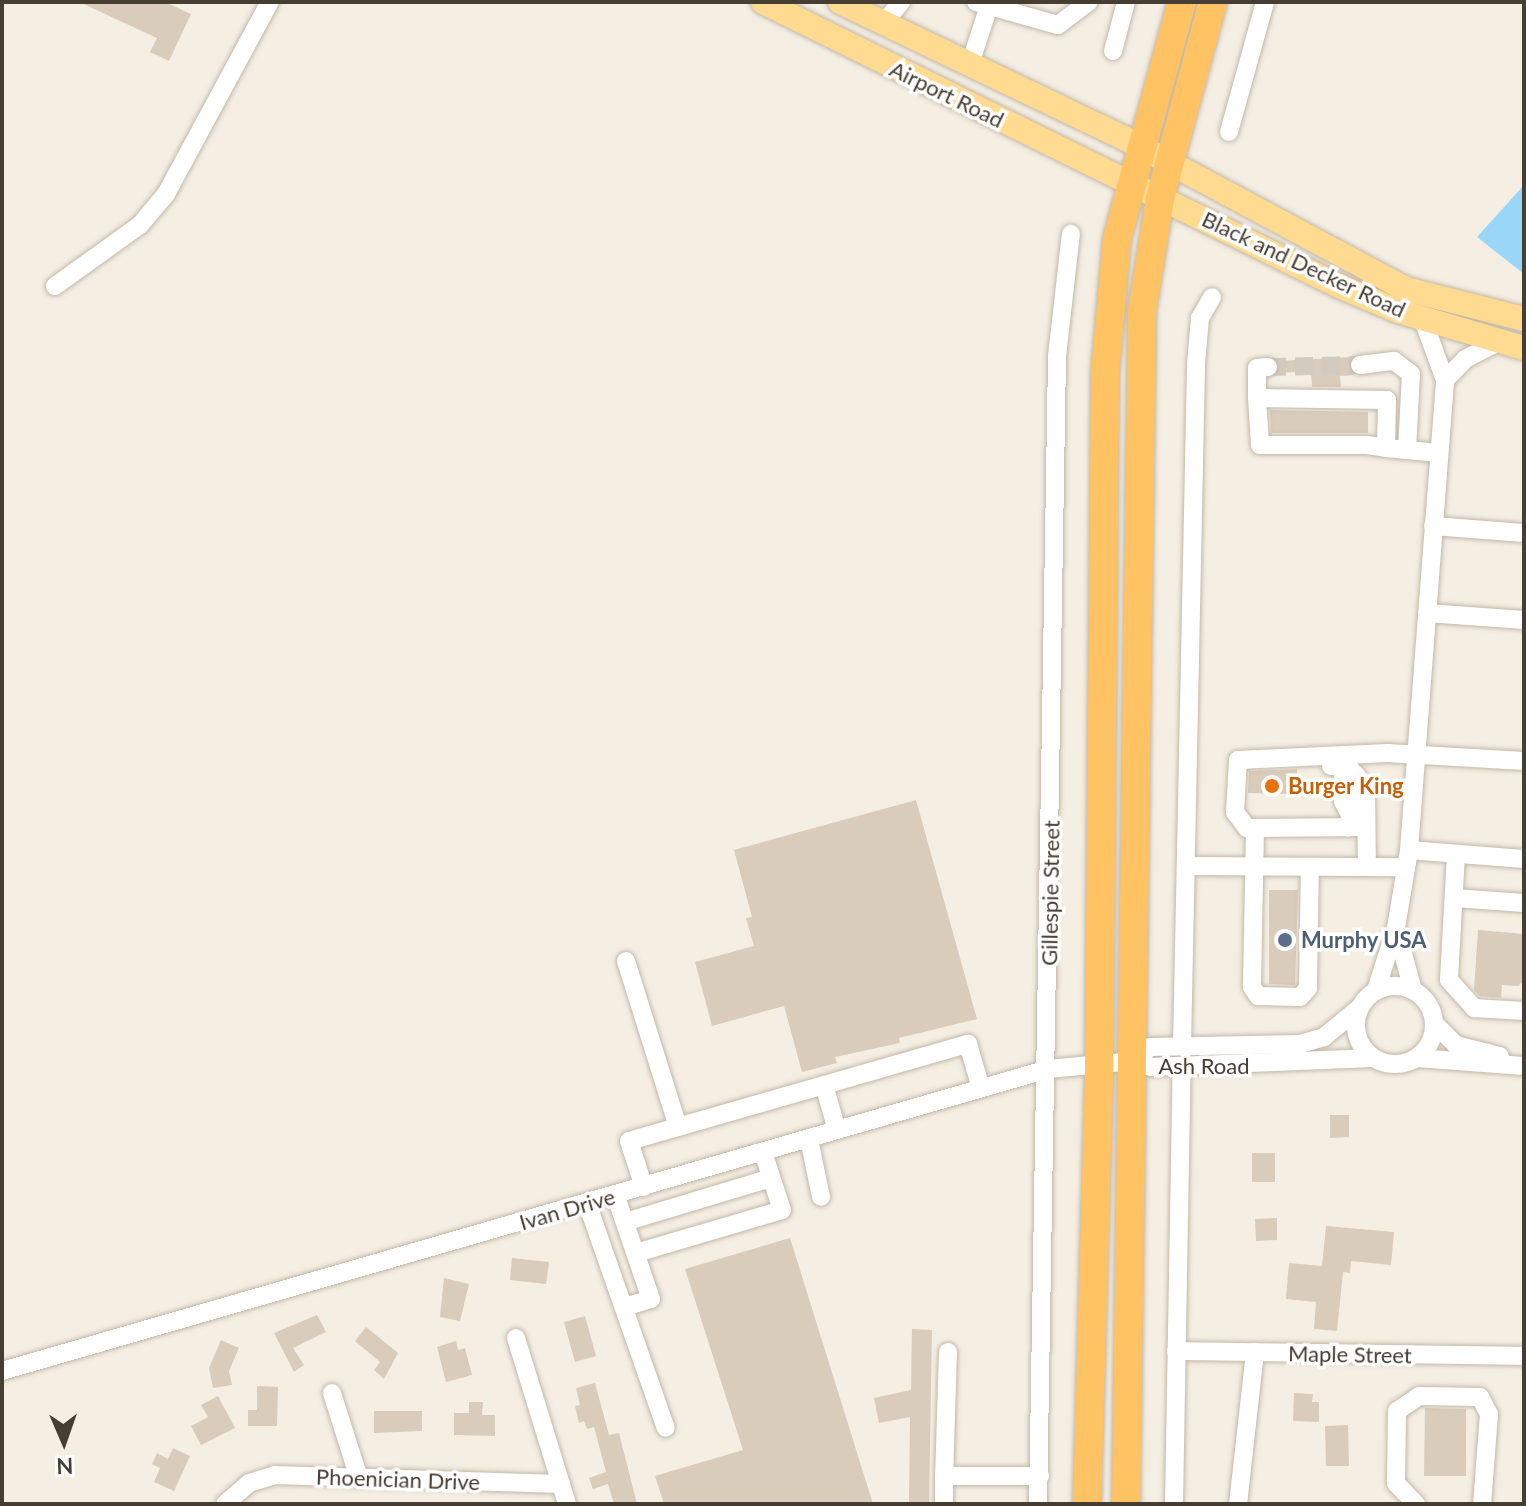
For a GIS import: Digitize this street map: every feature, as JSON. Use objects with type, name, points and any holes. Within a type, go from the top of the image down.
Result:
[{"type":"highway","points":[[1087,1504],[1099,1064],[1105,373],[1117,239],[1182,2]]},
{"type":"highway","points":[[1126,1504],[1134,1061],[1136,446],[1142,311],[1160,198],[1213,2]]},
{"type":"highway","points":[[1090,1456],[1101,1480],[1101,1504]]},
{"type":"main road","name":"Airport Road","points":[[763,2],[1132,186]]},
{"type":"main road","name":"Airport Road","points":[[840,2],[1144,148]]},
{"type":"main road","points":[[866,54],[884,23]]},
{"type":"main road","name":"Black and Decker Road","points":[[1144,148],[1406,289],[1524,319]]},
{"type":"main road","name":"Black and Decker Road","points":[[1132,186],[1339,286],[1423,320],[1524,348]]},
{"type":"street","points":[[55,286],[131,232],[166,194],[270,2]]},
{"type":"street","points":[[884,23],[901,2]]},
{"type":"street","points":[[970,64],[982,4],[1058,25],[1088,2]]},
{"type":"street","points":[[1113,51],[1126,2]]},
{"type":"street","points":[[1229,132],[1265,2]]},
{"type":"street","name":"Gillespie Street","points":[[1038,1504],[1048,1069],[1057,356],[1071,234]]},
{"type":"street","points":[[1182,1046],[1196,364],[1200,318],[1212,297]]},
{"type":"street","points":[[1423,320],[1445,380],[1408,858],[1396,928],[1376,990],[1359,1008],[1356,1033],[1373,1058],[1392,1065],[1417,1058],[1524,1066]]},
{"type":"street","points":[[1445,380],[1465,359],[1497,343]]},
{"type":"street","points":[[1360,398],[1381,369],[1394,361],[1411,374],[1413,408],[1408,415]]},
{"type":"street","points":[[1268,367],[1257,368],[1260,445],[1386,448],[1439,453]]},
{"type":"street","points":[[1381,369],[1408,415],[1407,450]]},
{"type":"street","points":[[1257,398],[1387,400],[1386,448]]},
{"type":"street","points":[[1433,526],[1524,533]]},
{"type":"street","points":[[1427,613],[1524,620]]},
{"type":"street","points":[[1236,764],[1253,756],[1416,754],[1524,761]]},
{"type":"street","points":[[1354,823],[1366,757]]},
{"type":"street","points":[[1236,764],[1350,769],[1357,776],[1354,823],[1367,867]]},
{"type":"street","points":[[1236,764],[1235,812],[1239,822],[1255,828],[1354,823]]},
{"type":"street","points":[[1255,828],[1252,993],[1300,997],[1308,988],[1310,867]]},
{"type":"street","points":[[1186,866],[1367,867],[1408,858],[1456,854],[1524,859]]},
{"type":"street","points":[[1456,854],[1449,980],[1474,1008],[1524,1011]]},
{"type":"street","points":[[1454,898],[1524,903]]},
{"type":"street","points":[[1396,928],[1413,990],[1424,999],[1434,1023],[1445,1037],[1469,1050],[1524,1056]]},
{"type":"street","points":[[626,961],[678,1127]]},
{"type":"street","points":[[1376,990],[1413,990]]},
{"type":"street","name":"Ash Road","points":[[1359,1008],[1324,1037],[1300,1044],[1150,1047],[1134,1061],[1151,1067],[1182,1067],[1373,1058]]},
{"type":"street","points":[[1417,1058],[1433,1036],[1434,1023]]},
{"type":"street","points":[[644,1187],[629,1141],[968,1044],[981,1088]]},
{"type":"street","name":"Ivan Drive","points":[[2,1371],[1048,1069],[1134,1061]]},
{"type":"street","points":[[1174,1504],[1182,1067]]},
{"type":"street","points":[[824,1085],[837,1130]]},
{"type":"street","points":[[809,1139],[821,1197]]},
{"type":"street","points":[[636,1253],[782,1210],[763,1152]]},
{"type":"street","points":[[625,1222],[771,1178]]},
{"type":"street","points":[[615,1194],[651,1299],[624,1307]]},
{"type":"street","points":[[587,1203],[666,1428]]},
{"type":"street","points":[[516,1338],[567,1504]]},
{"type":"street","name":"Maple Street","points":[[1176,1351],[1524,1356]]},
{"type":"street","points":[[944,1504],[948,1352]]},
{"type":"street","points":[[1238,1504],[1255,1352]]},
{"type":"street","points":[[332,1393],[359,1478]]},
{"type":"street","points":[[1416,1504],[1396,1483],[1397,1411],[1419,1396],[1480,1397],[1489,1414],[1482,1504]]},
{"type":"street","points":[[944,1476],[1040,1476]]},
{"type":"street","name":"Phoenician Drive","points":[[225,1504],[261,1477],[561,1484]]},
{"type":"water","points":[[1524,185],[1524,274],[1477,237]]},
{"type":"building","points":[[79,2],[165,2],[191,14],[169,61],[150,52],[157,38]]},
{"type":"building","points":[[1351,357],[1348,367],[1354,375],[1340,376],[1341,387],[1312,387],[1311,371],[1278,373],[1278,361]]},
{"type":"building","points":[[1270,410],[1368,412],[1368,433],[1271,433]]},
{"type":"building","name":"Burger King","points":[[1297,769],[1297,794],[1248,793],[1249,771]]},
{"type":"building","points":[[916,800],[977,1019],[899,1038],[900,1043],[835,1057],[837,1063],[802,1072],[784,1006],[712,1026],[695,962],[754,946],[746,918],[752,917],[734,850]]},
{"type":"building","name":"Murphy USA","points":[[1269,890],[1298,890],[1295,985],[1269,984]]},
{"type":"building","points":[[1478,930],[1524,934],[1524,981],[1518,986],[1502,985],[1501,998],[1480,996],[1474,990]]},
{"type":"building","points":[[1330,1115],[1349,1115],[1349,1137],[1330,1138]]},
{"type":"building","points":[[1252,1153],[1275,1153],[1275,1182],[1252,1182]]},
{"type":"building","points":[[1277,1218],[1277,1240],[1256,1241],[1255,1219]]},
{"type":"building","points":[[1326,1226],[1394,1232],[1391,1265],[1351,1261],[1350,1273],[1343,1272],[1337,1331],[1314,1329],[1316,1302],[1286,1299],[1289,1263],[1322,1266]]},
{"type":"building","points":[[790,1238],[873,1504],[664,1504],[655,1476],[743,1450],[685,1269]]},
{"type":"building","points":[[512,1258],[549,1262],[546,1284],[510,1280]]},
{"type":"building","points":[[444,1278],[469,1284],[460,1321],[440,1317]]},
{"type":"building","points":[[317,1315],[326,1332],[293,1348],[304,1365],[294,1372],[274,1333]]},
{"type":"building","points":[[585,1316],[596,1356],[575,1362],[564,1322]]},
{"type":"building","points":[[366,1327],[398,1353],[384,1379],[374,1370],[380,1362],[355,1341]]},
{"type":"building","points":[[912,1329],[932,1330],[929,1504],[909,1504],[910,1417],[879,1423],[874,1398],[911,1390]]},
{"type":"building","points":[[221,1340],[239,1348],[229,1371],[232,1385],[213,1388],[209,1368]]},
{"type":"building","points":[[456,1341],[458,1350],[465,1348],[472,1375],[446,1382],[437,1347]]},
{"type":"building","points":[[595,1383],[609,1435],[619,1433],[637,1504],[614,1504],[608,1484],[593,1489],[589,1478],[606,1472],[594,1427],[587,1429],[584,1421],[579,1423],[575,1406],[580,1405],[576,1388]]},
{"type":"building","points":[[257,1386],[278,1387],[277,1426],[248,1426],[248,1410],[257,1410]]},
{"type":"building","points":[[1294,1393],[1313,1394],[1312,1402],[1319,1402],[1319,1422],[1293,1421]]},
{"type":"building","points":[[218,1396],[235,1428],[201,1445],[191,1426],[208,1417],[201,1405]]},
{"type":"building","points":[[469,1402],[483,1402],[482,1415],[495,1415],[495,1436],[454,1435],[454,1413],[469,1413]]},
{"type":"building","points":[[1425,1408],[1466,1409],[1466,1476],[1424,1476]]},
{"type":"building","points":[[374,1411],[422,1411],[422,1431],[374,1433]]},
{"type":"building","points":[[1348,1425],[1349,1466],[1326,1466],[1325,1426]]},
{"type":"building","points":[[173,1448],[190,1456],[174,1491],[154,1482],[160,1468],[152,1464],[157,1453],[168,1459]]},
{"type":"tunnel","points":[[1268,367],[1360,365]]},
{"type":"place","name":"Burger King","points":[[1272,786]]},
{"type":"place","name":"Murphy USA","points":[[1285,940]]}]
